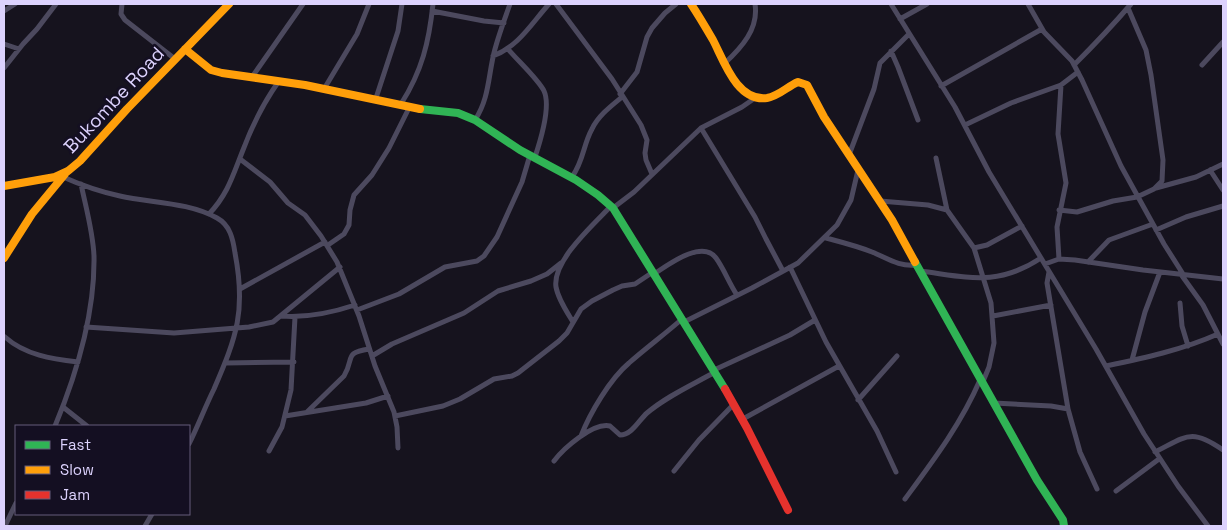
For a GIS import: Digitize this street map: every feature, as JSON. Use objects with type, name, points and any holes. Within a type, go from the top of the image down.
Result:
[{"type":"street","points":[[4,10],[15,4]]},
{"type":"street","points":[[4,68],[56,4]]},
{"type":"street","points":[[122,4],[121,14],[125,20],[175,59]]},
{"type":"street","name":"Bukombe Road","points":[[4,186],[54,177],[68,171],[80,161],[127,109],[229,4]]},
{"type":"street","points":[[252,77],[303,4]]},
{"type":"street","points":[[324,89],[357,34],[369,4]]},
{"type":"street","points":[[376,98],[398,31],[402,4]]},
{"type":"street","points":[[402,104],[412,87],[428,45],[433,4]]},
{"type":"street","points":[[475,120],[482,110],[487,96],[494,56],[510,4]]},
{"type":"street","points":[[494,56],[508,50],[520,39],[549,4]]},
{"type":"street","points":[[556,4],[612,80],[645,134],[647,140],[646,160],[652,174]]},
{"type":"street","points":[[572,177],[581,163],[595,123],[621,96],[637,72],[647,37],[652,28],[676,4]]},
{"type":"street","points":[[690,4],[704,23],[738,86],[755,98]]},
{"type":"street","points":[[725,63],[741,48],[750,33],[754,22],[755,4]]},
{"type":"street","points":[[890,4],[965,125],[988,172],[1106,366],[1155,452],[1208,526]]},
{"type":"street","points":[[900,19],[928,4]]},
{"type":"street","points":[[1028,4],[1042,29],[1074,65],[1137,197],[1181,273],[1203,304],[1223,344]]},
{"type":"street","points":[[1074,65],[1111,28],[1129,6],[1146,50],[1164,160],[1162,181],[1154,189]]},
{"type":"street","points":[[432,11],[504,23]]},
{"type":"street","points":[[941,86],[1042,29]]},
{"type":"street","points":[[849,155],[869,104],[880,63],[909,34]]},
{"type":"street","points":[[1202,65],[1223,42]]},
{"type":"street","points":[[4,44],[18,49]]},
{"type":"street","points":[[185,49],[211,70],[376,98],[418,109],[458,113],[475,120],[532,156],[572,177],[612,207],[632,235],[653,273],[715,371],[747,428],[788,510]]},
{"type":"street","points":[[281,316],[295,317],[356,307],[399,294],[445,267],[477,261],[484,256],[498,237],[522,182],[544,117],[546,96],[540,85],[508,50]]},
{"type":"street","points":[[891,51],[918,120]]},
{"type":"street","points":[[965,125],[1011,103],[1060,85],[1078,72]]},
{"type":"street","points":[[209,214],[227,191],[266,98],[278,81]]},
{"type":"street","points":[[573,322],[556,288],[561,264],[570,250],[612,207],[634,192],[701,128],[742,107],[755,98],[767,98],[780,93],[794,83],[804,83],[880,201],[1037,480],[1063,520],[1064,526]]},
{"type":"street","points":[[1059,259],[1057,227],[1066,183],[1058,134],[1060,85]]},
{"type":"street","points":[[240,289],[344,234],[349,225],[354,195],[372,174],[389,148],[410,106]]},
{"type":"street","points":[[701,128],[756,216],[783,271]]},
{"type":"street","points":[[905,499],[952,433],[989,367],[994,343],[991,303],[974,248],[947,210],[936,158]]},
{"type":"street","points":[[240,159],[270,182],[288,203],[305,215],[327,244],[340,267],[395,416],[398,427],[398,448]]},
{"type":"street","points":[[1059,210],[1077,212],[1113,201],[1137,197],[1154,189],[1196,177],[1223,164]]},
{"type":"street","points":[[581,436],[599,400],[620,372],[683,320],[737,295],[790,267],[826,238],[837,225],[851,200],[858,169]]},
{"type":"street","points":[[1210,170],[1223,190]]},
{"type":"street","points":[[4,258],[12,242],[51,190],[68,171]]},
{"type":"street","points":[[62,177],[119,196],[181,206],[209,214],[227,225],[233,240],[240,289],[237,327],[226,363],[190,442]]},
{"type":"street","points":[[55,425],[78,362],[86,327],[93,279],[94,254],[81,184]]},
{"type":"street","points":[[880,201],[947,210]]},
{"type":"street","points":[[1088,262],[1109,240],[1223,206]]},
{"type":"street","points":[[974,248],[987,245],[1022,226]]},
{"type":"street","points":[[826,238],[870,252],[898,264],[983,278],[996,278],[1013,273],[1026,268],[1041,258]]},
{"type":"street","points":[[395,416],[442,406],[460,399],[494,379],[512,376],[559,341],[581,309],[592,301],[622,286],[635,284],[692,252],[703,250],[711,253],[737,295]]},
{"type":"street","points":[[1045,264],[1059,259],[1223,279]]},
{"type":"street","points":[[372,356],[392,344],[464,313],[498,291],[531,281],[547,274],[561,264]]},
{"type":"street","points":[[86,327],[174,333],[249,327],[273,322],[340,267]]},
{"type":"street","points":[[790,267],[815,320],[880,437],[896,472]]},
{"type":"street","points":[[1049,272],[1047,284],[1068,409],[1080,452],[1096,489]]},
{"type":"street","points":[[1132,360],[1145,312],[1160,272]]},
{"type":"street","points":[[1180,303],[1182,326],[1188,346]]},
{"type":"street","points":[[993,316],[1051,305]]},
{"type":"street","points":[[268,451],[282,427],[291,390],[295,317]]},
{"type":"street","points":[[554,461],[566,446],[581,436],[607,425],[616,433],[628,434],[647,413],[665,400],[715,371],[790,335],[815,320]]},
{"type":"street","points":[[1106,366],[1188,346],[1218,334]]},
{"type":"street","points":[[5,337],[36,354],[52,359],[78,362]]},
{"type":"street","points":[[307,412],[344,376],[352,354],[370,349]]},
{"type":"street","points":[[858,400],[897,356]]},
{"type":"street","points":[[226,363],[294,362]]},
{"type":"street","points":[[741,420],[839,366]]},
{"type":"street","points":[[285,416],[366,403],[388,396]]},
{"type":"street","points":[[994,403],[1051,406],[1068,409]]},
{"type":"street","points":[[674,471],[699,440],[733,405]]},
{"type":"street","points":[[63,407],[86,425]]},
{"type":"street","points":[[1155,452],[1184,436],[1204,438],[1223,450]]},
{"type":"street","points":[[1116,491],[1160,459]]},
{"type":"street","points":[[4,526],[15,505]]},
{"type":"street","points":[[145,526],[151,515]]},
{"type":"traffic: fast","points":[[420,109],[458,113],[475,120],[520,150],[576,180],[613,208],[725,389]]},
{"type":"traffic: fast","points":[[915,262],[1037,480],[1063,520],[1064,526]]},
{"type":"traffic: slow","points":[[4,186],[55,177],[68,171],[80,161],[127,109],[229,4]]},
{"type":"traffic: slow","points":[[691,4],[713,40],[727,69],[747,94],[757,98],[767,98],[798,82],[807,85],[824,117],[892,220],[915,262]]},
{"type":"traffic: slow","points":[[185,49],[211,70],[222,73],[305,85],[420,109]]},
{"type":"traffic: slow","points":[[4,258],[32,214],[65,174]]},
{"type":"traffic: jam","points":[[725,389],[747,428],[788,510]]}]
